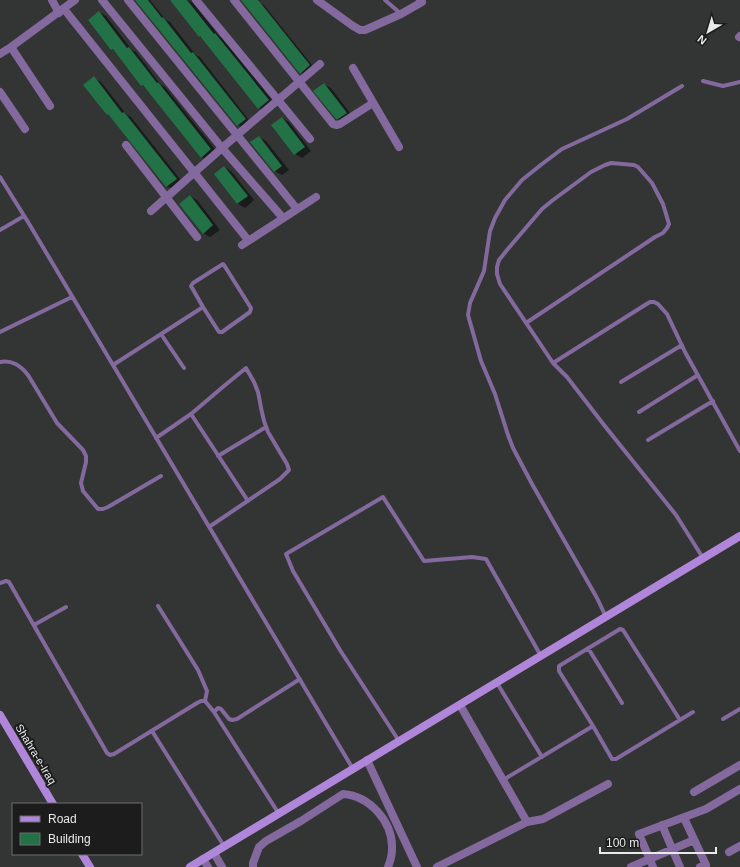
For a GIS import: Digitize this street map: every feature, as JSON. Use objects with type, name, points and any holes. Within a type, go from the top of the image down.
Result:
[{"type":"main road","points":[[190,867],[740,536]]},
{"type":"main road","name":"Shahra-e-Iraq","points":[[0,715],[52,803]]},
{"type":"main road","points":[[83,855],[90,867]]},
{"type":"street","points":[[52,0],[194,173],[245,242],[316,197]]},
{"type":"street","points":[[0,54],[75,0]]},
{"type":"street","points":[[102,0],[222,148],[283,218]]},
{"type":"street","points":[[128,0],[296,210]]},
{"type":"street","points":[[196,0],[310,139]]},
{"type":"street","points":[[234,0],[333,124],[337,125],[373,103]]},
{"type":"street","points":[[317,0],[360,30],[365,30],[401,14],[422,2],[420,0]]},
{"type":"street","points":[[11,47],[50,106]]},
{"type":"street","points":[[151,211],[320,64]]},
{"type":"street","points":[[353,68],[399,147]]},
{"type":"street","points":[[0,92],[25,129]]},
{"type":"street","points":[[126,145],[197,237]]},
{"type":"street","points":[[460,705],[527,822]]},
{"type":"street","points":[[367,760],[417,867]]},
{"type":"street","points":[[694,792],[740,765]]},
{"type":"street","points":[[437,867],[527,822],[543,819],[608,784]]},
{"type":"street","points":[[653,867],[638,834],[706,809],[740,789]]},
{"type":"street","points":[[253,867],[259,847],[266,841],[343,794],[349,794],[372,806],[384,821],[390,834],[392,849],[388,867]]},
{"type":"street","points":[[372,806],[383,795]]},
{"type":"street","points":[[684,818],[706,864],[700,867]]},
{"type":"street","points":[[662,825],[680,867]]},
{"type":"street","points":[[630,867],[694,840]]},
{"type":"street","points":[[730,852],[740,846]]},
{"type":"street","points":[[214,853],[222,867]]},
{"type":"street","points":[[204,859],[208,867]]},
{"type":"lane","points":[[385,0],[401,14]]},
{"type":"lane","points":[[703,81],[723,86],[740,82]]},
{"type":"lane","points":[[606,617],[597,598],[513,448],[495,394],[481,361],[468,315],[470,303],[484,270],[490,231],[495,218],[505,200],[522,180],[562,150],[627,119],[682,86]]},
{"type":"lane","points":[[526,323],[663,233],[667,228],[669,224],[660,197],[652,183],[638,167],[634,165],[611,163],[605,165],[591,172],[553,200],[542,209],[499,260],[497,274],[500,284],[526,323],[553,363],[568,377],[676,516],[703,558]]},
{"type":"lane","points":[[0,178],[353,769]]},
{"type":"lane","points":[[0,230],[24,216]]},
{"type":"lane","points":[[223,264],[236,283],[251,310],[222,332],[219,332],[203,307],[192,286],[193,283],[223,264]]},
{"type":"lane","points":[[0,332],[72,297]]},
{"type":"lane","points":[[553,363],[650,302],[654,302],[663,308],[667,314],[682,345],[740,452]]},
{"type":"lane","points":[[113,365],[203,307]]},
{"type":"lane","points":[[161,334],[184,368]]},
{"type":"lane","points":[[621,382],[682,345]]},
{"type":"lane","points":[[0,362],[7,361],[22,368],[28,375],[57,423],[83,450],[86,456],[81,483],[83,491],[98,509],[108,508],[161,476]]},
{"type":"lane","points":[[156,438],[191,414],[246,368],[258,392],[260,408],[268,432],[288,464],[289,470],[280,479],[209,527]]},
{"type":"lane","points":[[639,412],[698,375]]},
{"type":"lane","points":[[648,440],[713,401]]},
{"type":"lane","points":[[191,414],[248,501]]},
{"type":"lane","points":[[218,456],[266,427]]},
{"type":"lane","points":[[399,741],[340,650],[293,571],[286,554],[383,497],[424,561],[472,557],[486,559],[541,656]]},
{"type":"lane","points":[[0,583],[6,581],[9,582],[107,753],[110,755],[114,754],[196,702],[205,701]]},
{"type":"lane","points":[[158,606],[198,670],[206,691],[205,701],[214,712],[279,814]]},
{"type":"lane","points":[[34,625],[66,607]]},
{"type":"lane","points":[[680,720],[623,630],[620,629],[559,666],[559,671],[612,759],[616,759],[680,720],[693,712]]},
{"type":"lane","points":[[588,648],[622,703]]},
{"type":"lane","points":[[214,712],[218,708],[221,709],[229,719],[237,719],[300,679]]},
{"type":"lane","points":[[497,682],[542,757]]},
{"type":"lane","points":[[723,719],[740,709]]},
{"type":"lane","points":[[503,780],[593,726]]},
{"type":"lane","points":[[152,730],[224,846]]},
{"type":"building","points":[[135,0],[148,0],[191,53],[193,52],[246,119],[237,126]]},
{"type":"building","points":[[170,0],[187,0],[269,100],[258,109]]},
{"type":"building","points":[[241,0],[258,0],[310,65],[300,74]]},
{"type":"building","points":[[99,11],[127,48],[129,47],[211,149],[201,158],[143,85],[141,86],[113,49],[111,50],[88,20]]},
{"type":"building","points":[[94,76],[122,113],[124,112],[177,179],[166,187],[83,85]]},
{"type":"building","points":[[324,83],[347,113],[338,119],[336,119],[313,91]]},
{"type":"building","points":[[282,117],[305,147],[294,155],[271,125]]},
{"type":"building","points":[[259,136],[282,166],[274,172],[250,142]]},
{"type":"building","points":[[224,166],[248,196],[237,204],[214,174]]},
{"type":"building","points":[[190,195],[213,225],[203,234],[179,204]]}]
